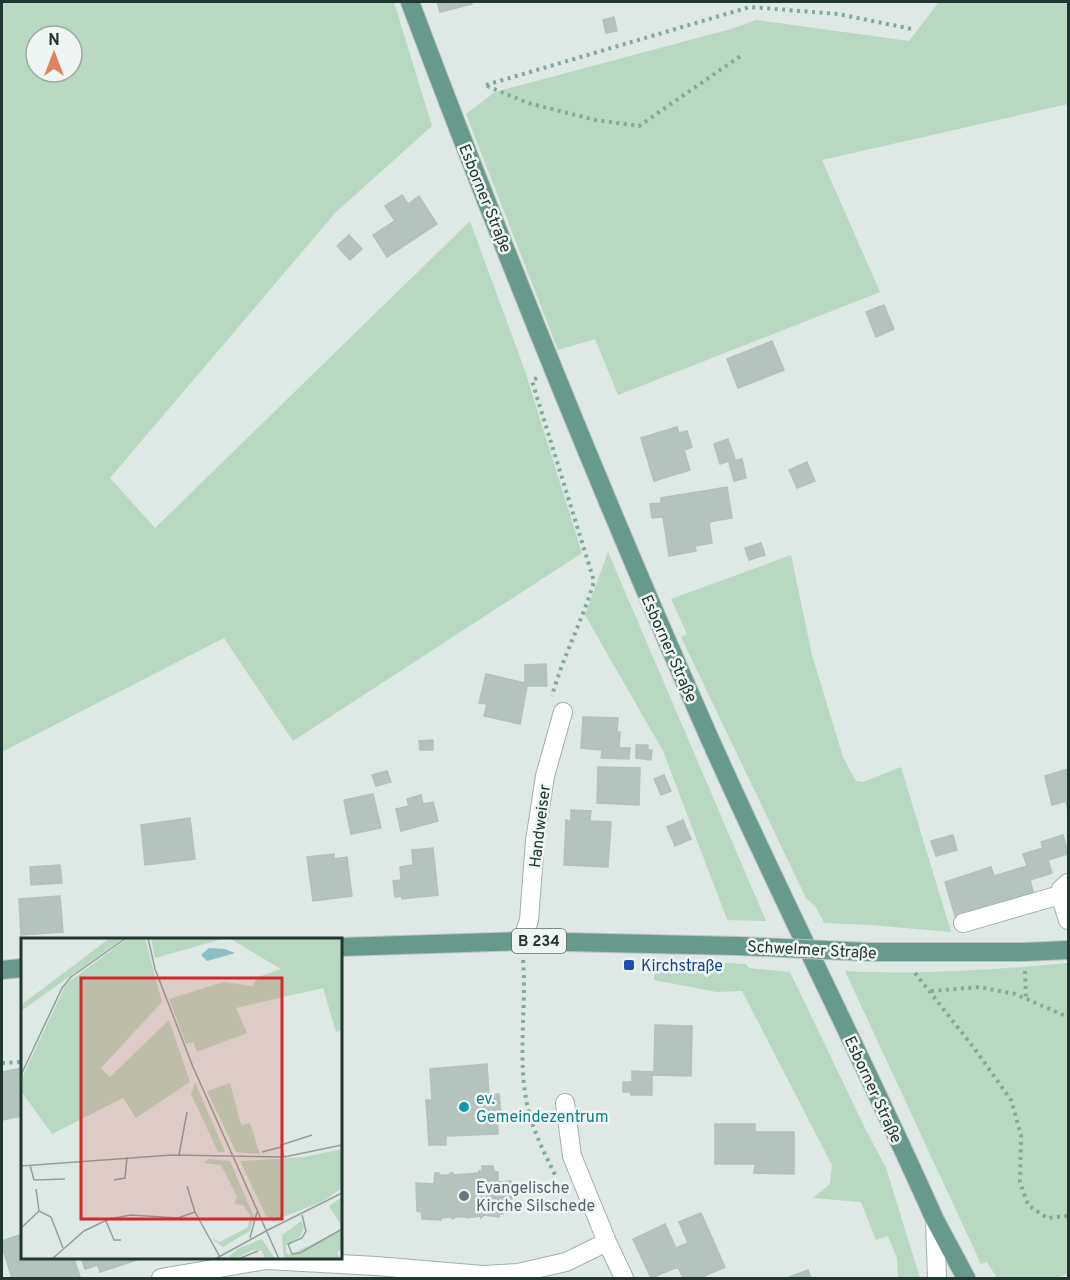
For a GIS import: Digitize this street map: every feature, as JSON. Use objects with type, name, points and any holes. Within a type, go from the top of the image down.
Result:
[{"type":"main road","name":"Esborner Straße","points":[[410,2],[456,125],[594,473],[710,740],[935,1220],[966,1278]]},
{"type":"main road","name":"Schwelmer Straße","points":[[342,947],[522,941],[738,946],[885,953],[1068,950]]},
{"type":"main road","points":[[2,970],[21,968]]},
{"type":"street","name":"Handweiser","points":[[522,941],[530,920],[535,841],[545,776],[563,712]]},
{"type":"street","points":[[963,923],[1064,889],[1068,920]]},
{"type":"street","points":[[565,1102],[572,1156],[624,1278]]},
{"type":"street","points":[[935,1220],[937,1278]]},
{"type":"street","points":[[161,1278],[266,1260],[483,1275],[518,1273],[567,1262],[607,1242]]},
{"type":"path","points":[[742,55],[639,126],[596,120],[528,103],[486,86],[750,7],[838,14],[912,29]]},
{"type":"path","points":[[555,371],[532,381],[594,581],[589,599],[559,668],[550,706],[563,712]]},
{"type":"path","points":[[522,941],[524,967],[521,1034],[525,1093],[537,1135],[559,1183]]},
{"type":"path","points":[[1024,952],[1026,999]]},
{"type":"path","points":[[914,972],[974,1048],[1011,1100],[1021,1135],[1020,1182],[1028,1205],[1047,1218],[1068,1216]]},
{"type":"path","points":[[930,992],[979,987],[1015,994],[1068,1017]]},
{"type":"path","points":[[2,1063],[21,1062]]},
{"type":"green space","points":[[2,2],[394,2],[432,126],[336,212],[110,478],[155,528],[470,221],[525,371],[582,553],[293,741],[224,638],[2,752]]},
{"type":"green space","points":[[939,2],[1068,2],[1068,104],[822,160],[880,292],[618,395],[595,339],[558,350],[466,114],[495,92],[731,29],[756,20],[909,41]]},
{"type":"green space","points":[[608,552],[766,921],[729,920],[728,922],[663,751],[585,615]]},
{"type":"green space","points":[[791,555],[812,655],[843,757],[856,781],[863,782],[901,767],[951,932],[824,923],[816,907],[806,898],[681,637],[687,634],[671,599]]},
{"type":"green space","points":[[682,961],[746,964],[749,968],[790,972],[886,1168],[920,1278],[898,1278],[897,1258],[888,1236],[876,1240],[861,1202],[813,1198],[830,1184],[832,1165],[742,991],[717,992],[654,980],[655,965]]},
{"type":"green space","points":[[1068,963],[1068,1274],[1055,1278],[997,1278],[987,1262],[981,1264],[845,971],[956,971]]},
{"type":"building","points":[[437,2],[471,2],[472,4],[440,12]]},
{"type":"building","points":[[614,17],[617,31],[606,33],[603,20]]},
{"type":"building","points":[[402,195],[408,204],[419,196],[437,224],[387,257],[373,235],[395,221],[385,206]]},
{"type":"building","points":[[349,235],[362,249],[350,260],[337,246]]},
{"type":"building","points":[[884,305],[894,329],[876,337],[866,312]]},
{"type":"building","points":[[772,341],[784,370],[738,388],[727,359]]},
{"type":"building","points":[[677,427],[679,433],[687,431],[692,447],[684,450],[690,470],[654,481],[641,438]]},
{"type":"building","points":[[728,439],[735,459],[720,464],[714,444]]},
{"type":"building","points":[[742,459],[746,478],[734,481],[729,462]]},
{"type":"building","points":[[807,462],[815,481],[797,488],[789,470]]},
{"type":"building","points":[[727,487],[732,518],[709,522],[712,543],[695,546],[696,551],[669,556],[663,517],[652,518],[650,504],[661,503],[661,498]]},
{"type":"building","points":[[761,543],[765,555],[749,560],[745,548]]},
{"type":"building","points":[[546,664],[547,686],[527,686],[520,724],[484,716],[487,704],[479,703],[486,674],[525,683],[525,665]]},
{"type":"building","points":[[583,717],[618,718],[619,748],[630,748],[629,759],[601,758],[602,750],[581,748]]},
{"type":"building","points":[[433,740],[433,750],[420,750],[419,741]]},
{"type":"building","points":[[636,745],[648,745],[648,750],[652,750],[651,760],[636,758]]},
{"type":"building","points":[[598,767],[640,768],[639,805],[597,803]]},
{"type":"building","points":[[1068,769],[1068,811],[1066,801],[1052,805],[1045,776]]},
{"type":"building","points":[[387,771],[391,782],[376,786],[372,775]]},
{"type":"building","points":[[664,775],[671,791],[661,795],[654,779]]},
{"type":"building","points":[[373,794],[381,828],[351,834],[344,800]]},
{"type":"building","points":[[421,795],[423,804],[433,802],[438,821],[401,831],[396,809],[409,806],[407,799]]},
{"type":"building","points":[[571,810],[591,811],[590,821],[611,822],[608,867],[564,865],[566,820],[571,821]]},
{"type":"building","points":[[190,818],[195,859],[145,865],[141,825]]},
{"type":"building","points":[[683,820],[691,839],[675,846],[667,827]]},
{"type":"building","points":[[953,835],[957,850],[936,856],[931,841]]},
{"type":"building","points":[[1063,835],[1068,854],[1048,860],[1052,873],[1030,880],[1034,895],[1003,904],[994,876],[1027,866],[1023,854],[1043,848],[1041,842]]},
{"type":"building","points":[[433,848],[438,895],[402,899],[402,896],[395,897],[393,881],[401,880],[400,867],[413,865],[412,850]]},
{"type":"building","points":[[334,854],[334,859],[347,857],[352,896],[313,901],[307,857]]},
{"type":"building","points":[[60,865],[62,883],[31,885],[30,867]]},
{"type":"building","points":[[991,867],[1003,904],[956,919],[945,882]]},
{"type":"building","points":[[60,896],[63,932],[21,935],[19,899]]},
{"type":"building","points":[[655,1025],[692,1026],[691,1076],[652,1075],[652,1095],[631,1095],[631,1092],[623,1092],[623,1082],[632,1082],[632,1071],[654,1072]]},
{"type":"building","name":"ev. Gemeindezentrum","points":[[487,1064],[489,1095],[499,1094],[501,1115],[497,1115],[498,1134],[446,1136],[446,1145],[429,1145],[426,1100],[432,1100],[430,1069]]},
{"type":"building","points":[[21,1068],[21,1116],[2,1120],[2,1072]]},
{"type":"building","points":[[715,1124],[755,1124],[755,1132],[794,1132],[794,1174],[754,1173],[755,1164],[715,1164]]},
{"type":"building","name":"Evangelische Kirche Silschede","points":[[482,1166],[493,1166],[494,1171],[498,1172],[498,1182],[511,1181],[512,1204],[502,1204],[503,1214],[499,1214],[499,1217],[484,1215],[481,1218],[481,1216],[441,1218],[441,1220],[422,1219],[421,1211],[417,1211],[416,1183],[434,1184],[435,1173],[450,1175],[453,1173],[453,1175],[479,1173],[482,1171]]},
{"type":"building","points":[[701,1213],[725,1267],[700,1278],[683,1278],[678,1267],[651,1278],[633,1239],[665,1224],[676,1248],[688,1243],[679,1222]]},
{"type":"building","points":[[21,1234],[21,1259],[74,1259],[80,1277],[12,1278],[2,1241]]},
{"type":"building","points":[[81,1259],[137,1259],[100,1272],[98,1265],[85,1269]]},
{"type":"building","points":[[808,1270],[811,1278],[789,1278],[789,1277]]},
{"type":"place","name":"Kirchstraße","points":[[629,965]]},
{"type":"place","name":"ev. Gemeindezentrum","points":[[464,1107]]},
{"type":"place","name":"Evangelische Kirche Silschede","points":[[464,1196]]}]
